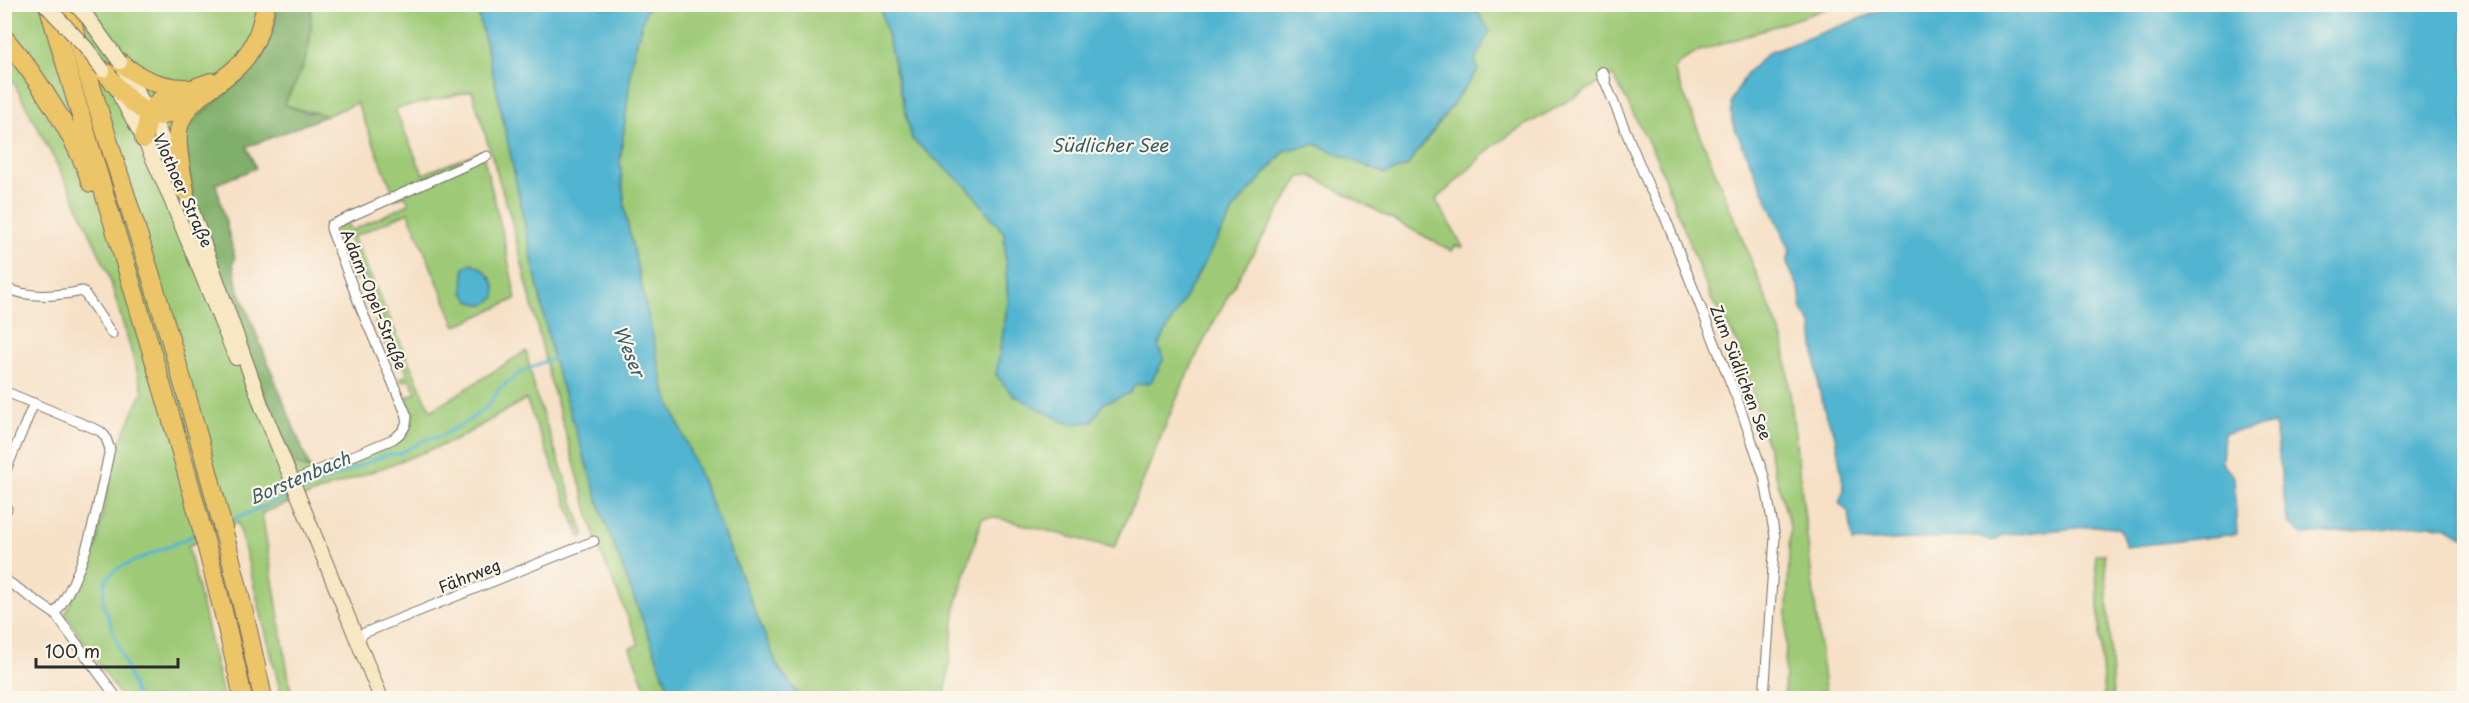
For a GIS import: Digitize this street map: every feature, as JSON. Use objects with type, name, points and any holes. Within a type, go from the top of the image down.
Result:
[{"type":"highway","points":[[46,4],[133,289],[202,531],[243,699]]},
{"type":"highway","points":[[67,4],[155,288],[222,523],[249,627],[263,699]]},
{"type":"highway","points":[[75,4],[79,48]]},
{"type":"highway","points":[[103,70],[132,102],[161,116],[192,94],[237,68],[260,33],[266,4]]},
{"type":"highway","points":[[4,38],[33,75],[66,130],[89,178],[113,254],[133,289]]},
{"type":"highway","points":[[120,62],[134,74],[150,82],[192,94]]},
{"type":"highway","points":[[185,191],[178,131],[192,94]]},
{"type":"highway","points":[[144,139],[149,112]]},
{"type":"main road","name":"Vlothoer Straße","points":[[46,4],[103,70],[144,139],[238,364],[262,407]]},
{"type":"main road","name":"Vlothoer Straße","points":[[75,4],[120,62],[149,112],[185,191],[262,407],[381,699]]},
{"type":"street","name":"Zum Südlichen See","points":[[1603,76],[1649,187],[1665,217],[1739,404],[1764,476],[1775,537],[1764,699]]},
{"type":"street","name":"Adam-Opel-Straße","points":[[293,481],[393,439],[407,423],[407,416],[361,309],[331,225],[488,156]]},
{"type":"street","points":[[4,286],[25,294],[42,296],[83,291],[112,334]]},
{"type":"street","points":[[4,391],[100,431],[105,436],[110,449],[81,569],[69,594],[55,614]]},
{"type":"street","points":[[4,475],[34,403]]},
{"type":"street","name":"Fährweg","points":[[358,641],[364,633],[594,541]]},
{"type":"street","points":[[4,579],[55,614],[117,699]]},
{"type":"street","points":[[4,694],[11,699]]},
{"type":"green space","points":[[651,4],[880,5],[912,139],[968,188],[1004,233],[1008,302],[996,375],[1104,403],[1130,393],[1236,206],[1286,150],[1315,144],[1385,174],[1407,166],[1478,70],[1475,59],[1479,14],[1465,5],[1838,5],[1700,51],[1681,61],[1674,70],[1784,342],[1826,698],[1784,698],[1790,526],[1738,343],[1711,299],[1657,159],[1613,75],[1517,130],[1492,147],[1436,200],[1463,247],[1455,246],[1452,251],[1312,176],[1300,177],[1243,270],[1203,342],[1114,548],[994,517],[982,518],[956,605],[945,698],[801,698],[778,667],[665,391],[626,217],[620,162],[633,56],[645,12]]},
{"type":"green space","points":[[4,5],[278,5],[271,39],[264,54],[239,84],[223,95],[182,144],[306,468],[310,468],[313,475],[380,449],[403,436],[410,421],[405,398],[416,393],[410,379],[402,382],[400,378],[408,375],[394,342],[385,345],[384,342],[392,338],[385,322],[376,325],[375,322],[383,318],[376,302],[368,306],[366,303],[374,299],[374,296],[365,299],[364,297],[372,293],[365,277],[356,280],[355,277],[363,273],[357,258],[348,261],[346,258],[355,254],[347,236],[337,241],[335,233],[339,225],[346,221],[351,231],[409,204],[405,195],[396,199],[357,103],[326,116],[283,104],[306,57],[311,33],[311,5],[476,5],[496,86],[553,359],[604,519],[667,684],[675,698],[649,698],[630,648],[639,644],[598,546],[550,379],[511,219],[472,91],[395,109],[423,174],[482,151],[502,230],[516,299],[456,326],[408,212],[353,237],[431,411],[526,351],[535,392],[585,536],[580,537],[526,399],[456,440],[262,513],[292,698],[282,698],[238,522],[188,546],[223,696],[122,698],[65,614],[96,548],[113,457],[143,391],[108,273],[73,195],[15,85],[5,72]]},
{"type":"green space","points":[[278,5],[311,5],[311,33],[306,57],[284,104],[307,113],[315,112],[326,116],[247,147],[256,168],[216,184],[235,258],[233,264],[237,285],[310,468],[299,466],[292,460],[259,382],[195,211],[184,131],[256,65],[266,49],[273,30]]},
{"type":"green space","points":[[2095,554],[2105,554],[2113,698],[2104,698]]},
{"type":"water","name":"Südlicher See","points":[[1465,4],[1479,14],[1490,31],[1475,59],[1478,70],[1407,166],[1385,174],[1315,144],[1286,150],[1236,206],[1158,346],[1164,359],[1151,382],[1135,385],[1130,393],[1104,403],[1092,422],[1068,424],[1013,395],[996,375],[1008,302],[1004,233],[968,188],[912,139],[880,5]]},
{"type":"water","points":[[1899,4],[2464,5],[2464,537],[2448,527],[2432,525],[2303,535],[2290,524],[2286,512],[2275,424],[2224,433],[2222,463],[2234,477],[2237,534],[2126,547],[2120,529],[2098,526],[2003,535],[1993,541],[1978,536],[1853,542],[1849,513],[1839,503],[1844,489],[1835,436],[1824,409],[1818,385],[1812,325],[1802,310],[1799,288],[1787,264],[1790,250],[1732,122],[1731,101],[1747,73],[1768,53]]},
{"type":"water","name":"Weser","points":[[476,5],[595,5],[608,7],[651,5],[645,12],[633,56],[620,162],[626,217],[665,391],[778,667],[801,698],[675,698],[667,684],[604,519],[553,359],[496,86]]},
{"type":"water","points":[[471,263],[486,272],[494,286],[495,297],[486,305],[471,302],[463,292],[464,268]]},
{"type":"waterway","name":"Borstenbach","points":[[301,491],[385,455],[399,454],[424,440],[438,437],[468,421],[487,407],[499,389],[521,372],[555,357]]},
{"type":"waterway","name":"Borstenbach","points":[[229,521],[292,495]]},
{"type":"waterway","name":"Borstenbach","points":[[137,698],[103,602],[105,581],[116,569],[195,535]]}]
